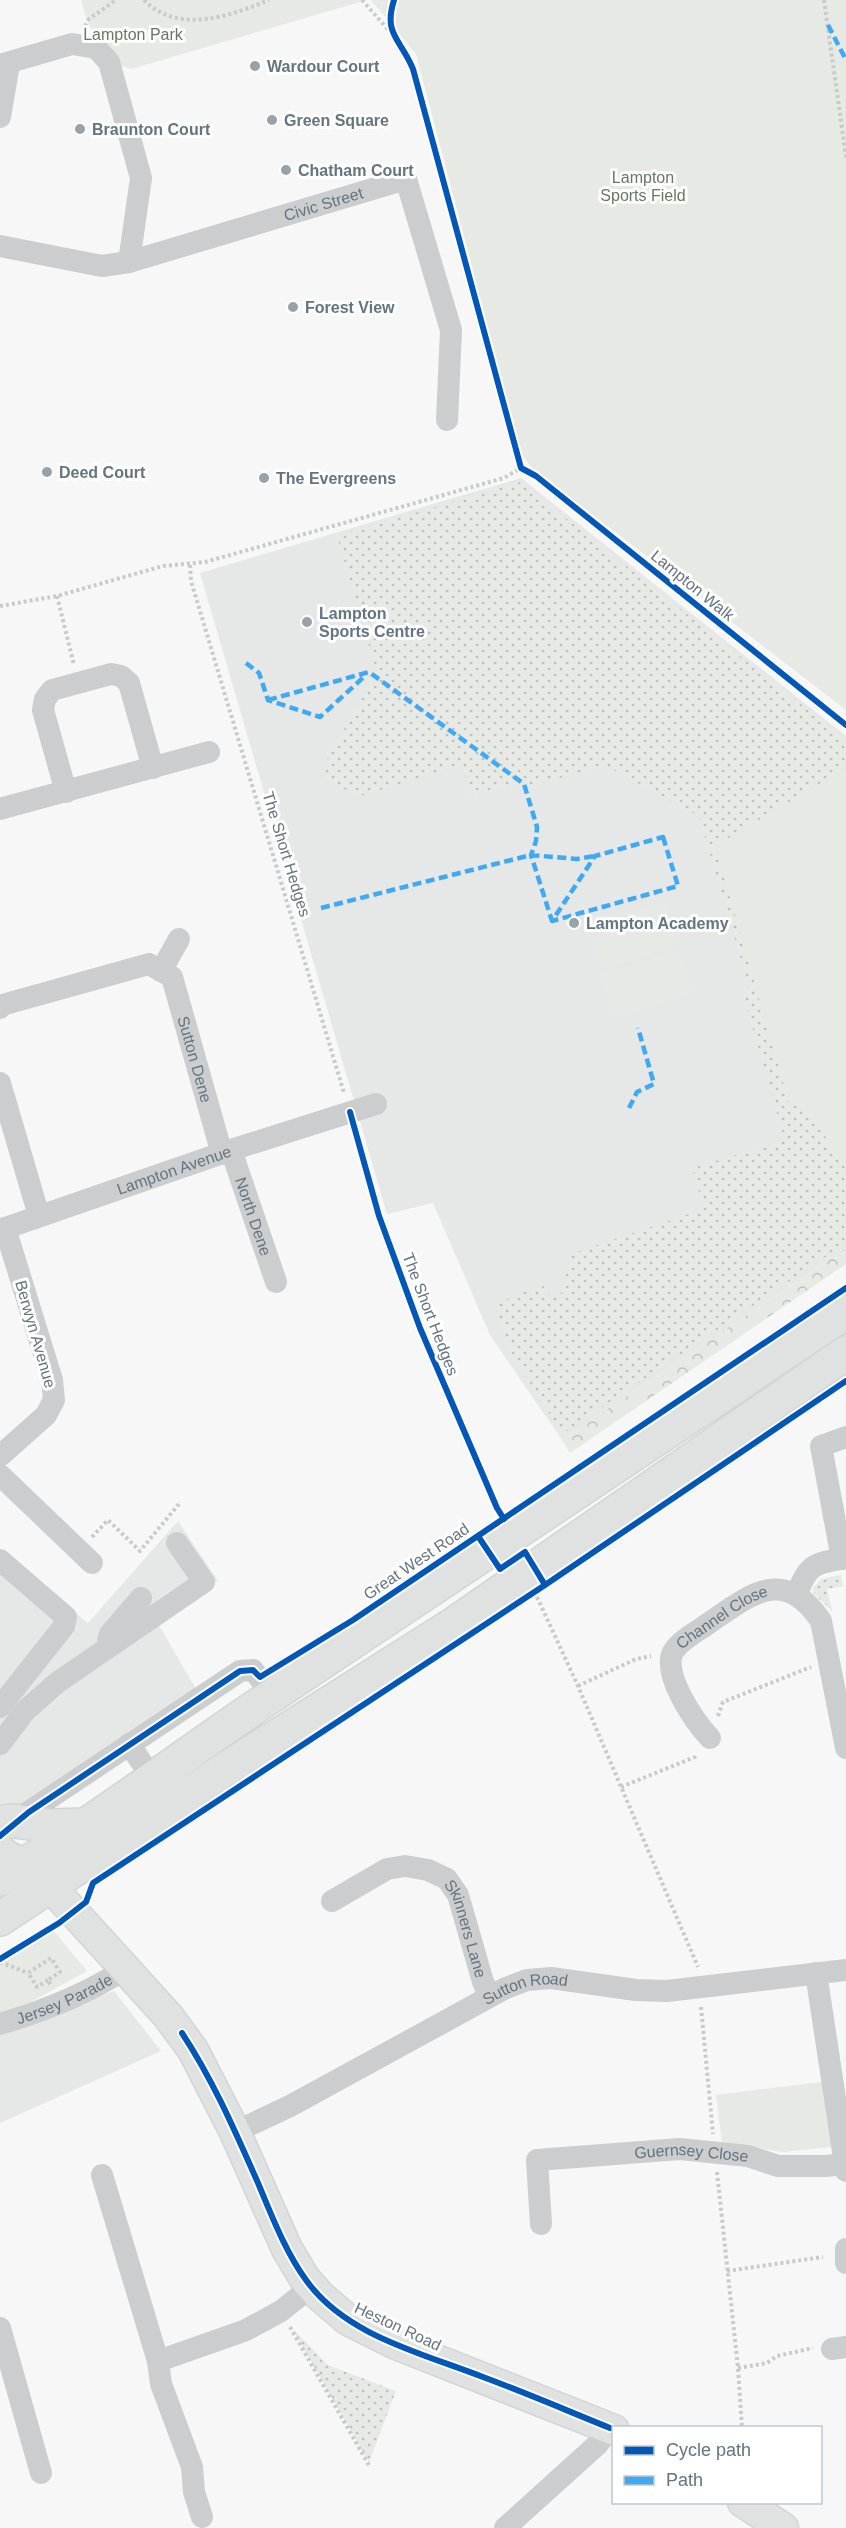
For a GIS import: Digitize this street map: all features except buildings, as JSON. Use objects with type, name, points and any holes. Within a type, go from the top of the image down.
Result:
[{"type":"highway","name":"Great West Road","points":[[0,1920],[19,1869],[153,1779],[267,1686],[475,1562],[846,1312]]},
{"type":"highway","name":"Great West Road","points":[[19,1869],[536,1585],[846,1353]]},
{"type":"highway","points":[[5,1823],[52,1826],[84,1825]]},
{"type":"main road","name":"Heston Road","points":[[5,1823],[22,1848],[19,1869],[125,1969],[182,2032],[206,2070],[287,2248],[311,2287],[333,2308],[367,2330],[612,2429]]},
{"type":"main road","points":[[746,2504],[783,2528]]},
{"type":"street","points":[[0,117],[5,65],[72,44],[96,48],[109,62],[141,178],[129,262]]},
{"type":"street","name":"Civic Street","points":[[0,246],[102,266],[129,262],[406,179],[451,330],[447,420]]},
{"type":"street","points":[[66,792],[43,710],[45,699],[52,690],[111,674],[121,676],[129,683],[153,768]]},
{"type":"street","points":[[0,809],[209,752]]},
{"type":"street","points":[[0,1008],[2,1005],[148,964],[161,971],[179,939]]},
{"type":"street","name":"Sutton Dene","points":[[161,971],[172,977],[226,1152]]},
{"type":"street","points":[[0,1083],[39,1216]]},
{"type":"street","name":"Lampton Avenue","points":[[3,1229],[226,1152],[376,1104]]},
{"type":"street","name":"North Dene","points":[[226,1152],[276,1282]]},
{"type":"street","name":"Berwyn Avenue","points":[[0,1456],[46,1415],[54,1400],[52,1380],[3,1229]]},
{"type":"street","points":[[846,1437],[821,1446],[844,1558],[820,1562],[810,1568],[804,1575],[797,1594],[811,1607],[821,1621],[846,1748]]},
{"type":"street","points":[[0,1475],[85,1557]]},
{"type":"street","points":[[0,1744],[25,1711],[58,1682],[204,1582],[177,1543]]},
{"type":"street","points":[[0,1560],[66,1617],[64,1626],[0,1707]]},
{"type":"street","name":"Channel Close","points":[[710,1738],[696,1723],[679,1693],[672,1670],[672,1653],[682,1642],[747,1597],[778,1590],[797,1594]]},
{"type":"street","points":[[104,1650],[110,1634],[141,1598]]},
{"type":"street","points":[[5,1823],[240,1671],[253,1670],[267,1686]]},
{"type":"street","points":[[129,1744],[153,1779]]},
{"type":"street","name":"Skinners Lane","points":[[332,1901],[387,1869],[405,1866],[428,1870],[447,1879],[458,1895],[483,1982],[490,1996]]},
{"type":"street","name":"Jersey Parade","points":[[0,2024],[61,2002],[104,1983],[125,1969]]},
{"type":"street","name":"Sutton Road","points":[[236,2132],[290,2106],[490,1996],[506,1988],[538,1979],[563,1979],[651,1990],[846,1970]]},
{"type":"street","name":"Guernsey Close","points":[[541,2224],[537,2160],[680,2149],[748,2156],[778,2166],[845,2167],[840,2081],[816,1973]]},
{"type":"street","points":[[102,2175],[158,2361],[161,2384],[192,2466],[194,2492],[202,2517]]},
{"type":"street","points":[[846,2249],[846,2263]]},
{"type":"street","points":[[158,2361],[246,2330],[281,2311],[311,2287]]},
{"type":"street","points":[[0,2328],[41,2473]]},
{"type":"street","points":[[506,2528],[612,2429]]},
{"type":"path","points":[[90,19],[116,0]]},
{"type":"path","points":[[144,0],[166,15],[202,20],[240,12],[268,0]]},
{"type":"path","points":[[362,0],[397,40]]},
{"type":"path","points":[[824,0],[846,157]]},
{"type":"path","points":[[390,20],[392,33]]},
{"type":"path","points":[[0,606],[57,596],[163,566],[190,565],[504,478],[525,470],[518,457]]},
{"type":"path","points":[[57,596],[78,683]]},
{"type":"path","points":[[85,1557],[108,1520],[140,1551],[179,1504]]},
{"type":"path","points":[[536,1585],[699,1970],[714,2151],[738,2368],[742,2426]]},
{"type":"path","points":[[578,1686],[636,1659],[672,1653]]},
{"type":"path","points":[[621,1787],[695,1757],[710,1738],[723,1702],[828,1659]]},
{"type":"path","points":[[8,1954],[0,1961],[28,1973],[37,1987],[60,1972],[51,1958],[28,1973]]},
{"type":"path","points":[[48,1980],[61,2002]]},
{"type":"path","points":[[727,2271],[823,2257]]},
{"type":"path","points":[[285,2318],[370,2468]]},
{"type":"path","points":[[738,2368],[767,2363],[777,2356],[819,2347],[839,2348]]},
{"type":"shaded area","name":"Lampton Academy","points":[[521,478],[846,736],[846,1248],[562,1440],[490,1335],[433,1203],[387,1214],[200,573]]},
{"type":"shaded area","points":[[178,1521],[218,1581],[157,1622],[196,1689],[20,1807],[0,1803],[0,1551],[88,1623]]},
{"type":"shaded area","points":[[114,1991],[161,2051],[0,2123],[0,2033]]},
{"type":"green space","name":"Lampton Park","points":[[81,0],[367,0],[131,69],[109,62],[87,21]]},
{"type":"green space","name":"Lampton Sports Field","points":[[371,0],[846,0],[846,710],[531,467],[521,453],[416,54]]},
{"type":"green space","points":[[520,482],[846,740],[846,1243],[562,1434],[513,1356],[495,1307],[512,1296],[542,1284],[547,1293],[560,1298],[571,1254],[704,1209],[692,1168],[785,1141],[742,991],[749,987],[699,816],[606,766],[527,786],[525,780],[472,795],[462,765],[360,796],[324,780],[328,758],[377,673],[337,536]]},
{"type":"green space","points":[[846,768],[846,1167],[805,1107],[789,1103],[715,846]]},
{"type":"green space","points":[[666,903],[679,945],[600,969],[587,926]]},
{"type":"green space","points":[[679,951],[692,993],[613,1017],[600,974]]},
{"type":"green space","points":[[846,1248],[846,1264],[570,1453],[562,1440]]},
{"type":"green space","points":[[841,1575],[843,1586],[827,1589],[832,1611],[814,1594],[813,1588],[821,1579]]},
{"type":"green space","points":[[53,1930],[87,1971],[29,2003],[0,2014],[0,1965]]},
{"type":"green space","points":[[822,2082],[832,2147],[782,2152],[722,2142],[716,2095]]},
{"type":"green space","points":[[292,2328],[328,2365],[396,2391],[369,2462]]},
{"type":"marked path","points":[[828,25],[846,60]]},
{"type":"marked path","points":[[246,663],[259,673],[268,700],[320,717],[366,675]]},
{"type":"marked path","points":[[268,700],[369,672],[524,784],[537,827],[536,841],[531,855],[552,921]]},
{"type":"marked path","points":[[663,837],[678,886],[552,921],[595,856],[663,837]]},
{"type":"marked path","points":[[321,908],[531,855],[577,859],[595,856]]},
{"type":"marked path","points":[[629,1108],[637,1092],[654,1084],[638,1028]]},
{"type":"cycle path","name":"Lampton Walk","points":[[394,0],[391,12],[392,29],[413,69],[521,468],[536,476],[846,725]]},
{"type":"cycle path","name":"The Short Hedges","points":[[350,1112],[379,1216],[420,1328],[497,1508],[504,1519]]},
{"type":"cycle path","points":[[0,1836],[29,1812],[240,1671],[253,1670],[260,1677],[353,1620],[846,1288]]},
{"type":"cycle path","points":[[0,1959],[59,1923],[86,1902],[93,1883],[545,1585],[846,1381]]},
{"type":"cycle path","points":[[478,1536],[500,1569],[525,1552],[545,1585]]},
{"type":"cycle path","points":[[182,2033],[223,2106],[285,2245],[298,2269],[323,2299],[363,2329],[411,2351],[515,2389],[610,2428]]},
{"type":"place","name":"Wardour Court","points":[[255,66]]},
{"type":"place","name":"Green Square","points":[[272,120]]},
{"type":"place","name":"Braunton Court","points":[[80,129]]},
{"type":"place","name":"Chatham Court","points":[[286,170]]},
{"type":"place","name":"Forest View","points":[[293,307]]},
{"type":"place","name":"Deed Court","points":[[47,472]]},
{"type":"place","name":"The Evergreens","points":[[264,478]]},
{"type":"place","name":"Lampton Sports Centre","points":[[307,622]]},
{"type":"place","name":"Lampton Academy","points":[[574,923]]}]
